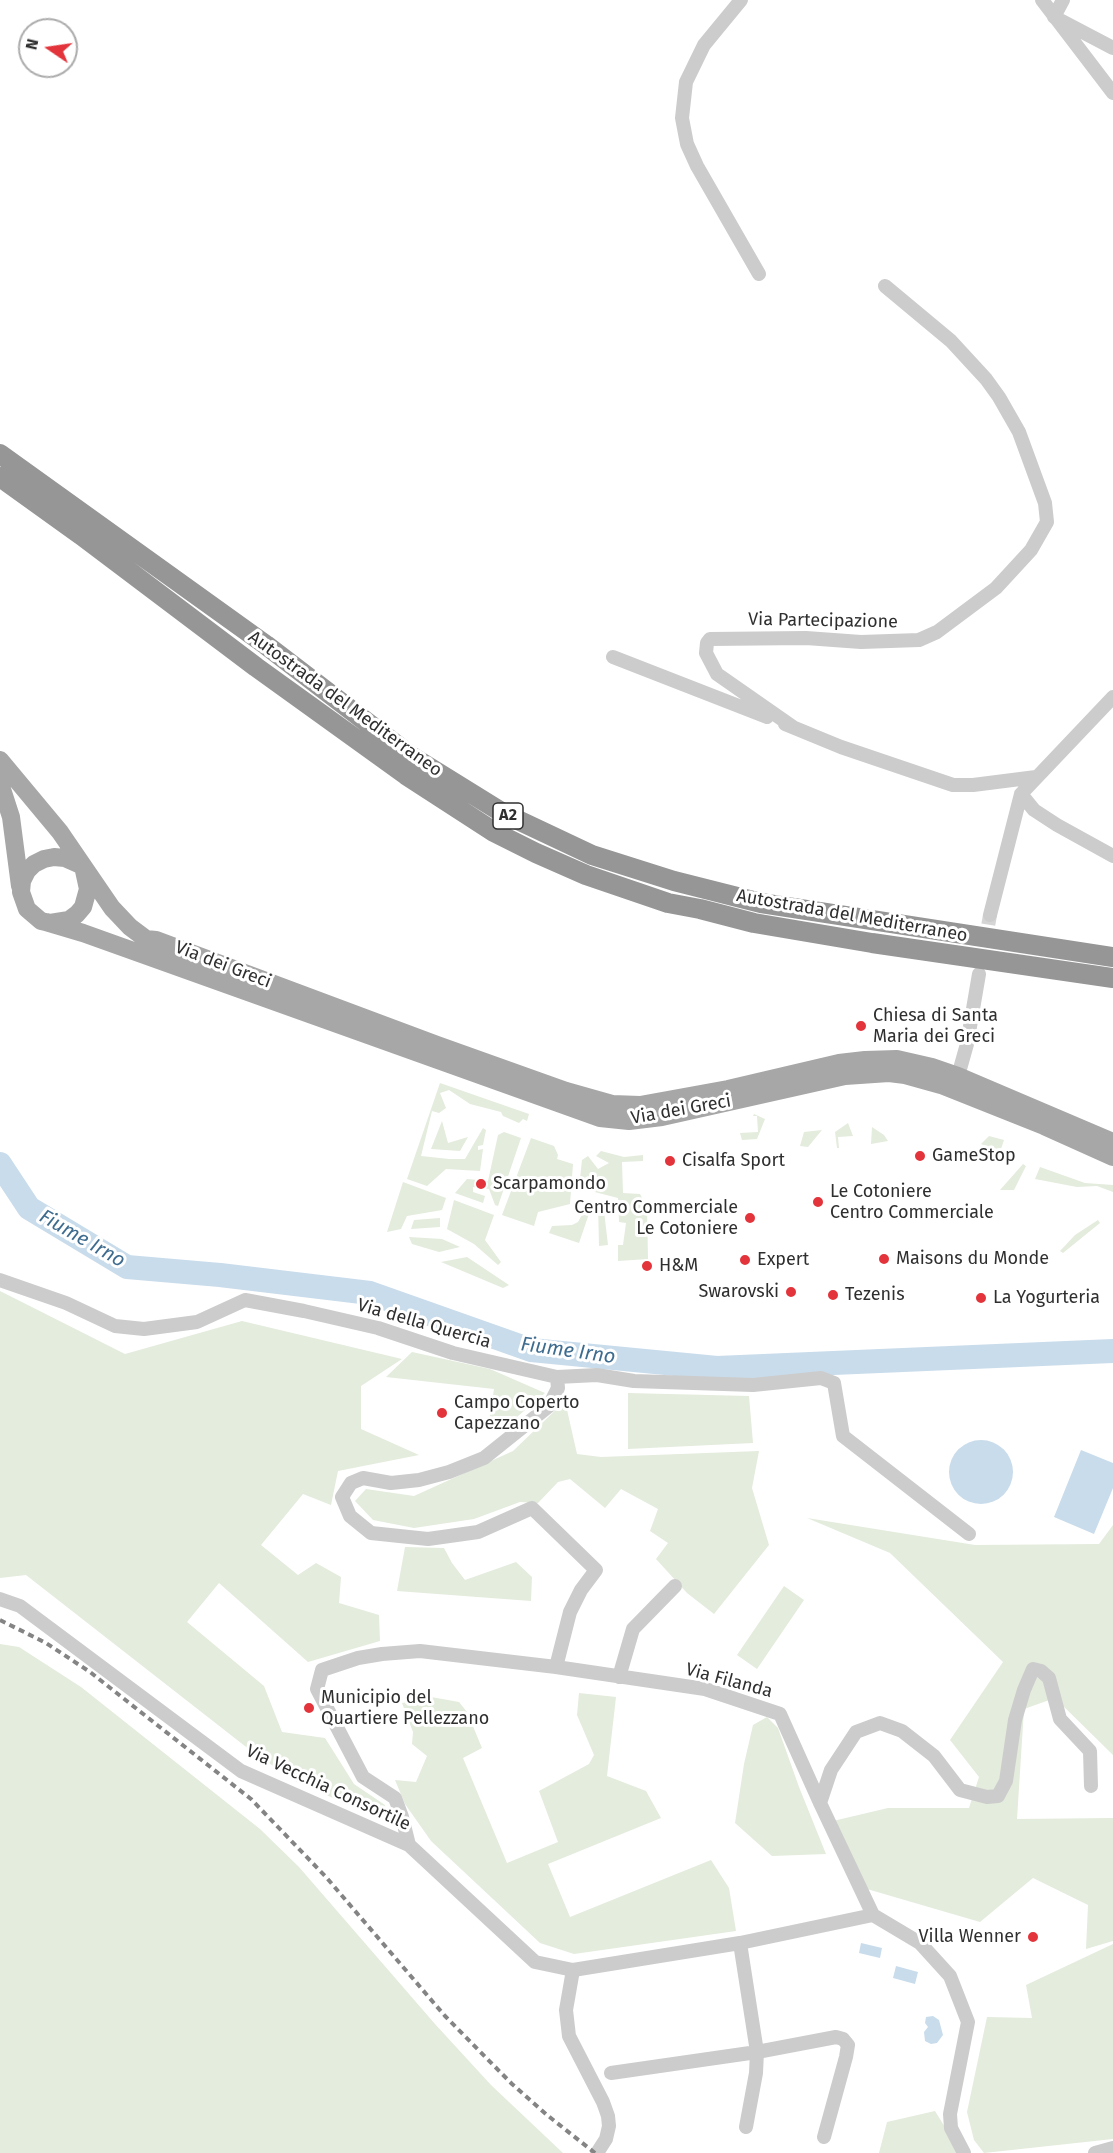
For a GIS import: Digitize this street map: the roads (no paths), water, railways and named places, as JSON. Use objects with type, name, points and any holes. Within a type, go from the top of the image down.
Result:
[{"type":"highway","name":"Autostrada del Mediterraneo","points":[[0,454],[266,645],[411,756],[503,813],[592,855],[674,881],[761,903],[1113,957]]},
{"type":"highway","name":"Autostrada del Mediterraneo","points":[[0,477],[406,775],[494,832],[536,853],[586,875],[668,903],[754,923],[872,943],[1113,978]]},
{"type":"main road","name":"Via dei Greci","points":[[0,760],[46,816],[107,901],[130,927],[146,939],[156,940],[566,1091],[612,1104],[628,1106],[656,1103],[839,1063],[897,1059],[958,1076],[1113,1142]]},
{"type":"main road","points":[[0,783],[11,817],[21,892],[27,909],[34,916],[46,922],[60,923],[69,920],[83,907],[88,889],[83,866],[64,858],[54,857],[34,864],[22,881],[21,892]]},
{"type":"main road","name":"Via dei Greci","points":[[46,922],[600,1118],[629,1121],[662,1116],[845,1076],[889,1073],[941,1085],[1044,1126],[1113,1157]]},
{"type":"street","points":[[741,0],[704,45],[686,82],[682,118],[687,144],[697,166],[759,274]]},
{"type":"street","points":[[1042,0],[1113,93]]},
{"type":"street","points":[[1054,17],[1063,0]]},
{"type":"street","points":[[1054,17],[1113,48]]},
{"type":"street","name":"Via Partecipazione","points":[[793,727],[717,674],[706,653],[710,639],[806,638],[861,642],[920,640],[936,632],[996,588],[1031,550],[1047,522],[1045,503],[1019,432],[999,397],[986,379],[951,341],[885,286]]},
{"type":"street","points":[[613,657],[841,747],[953,784],[973,785],[1036,777]]},
{"type":"street","points":[[990,915],[1021,794],[1113,698]]},
{"type":"street","points":[[1021,794],[1034,810],[1113,855]]},
{"type":"street","points":[[958,1076],[967,1044],[979,974]]},
{"type":"street","name":"Via della Quercia","points":[[0,1280],[66,1304],[115,1326],[144,1329],[197,1322],[245,1300],[378,1328],[453,1353],[557,1377],[597,1375],[634,1381],[753,1385],[821,1378],[834,1383],[843,1436],[969,1534]]},
{"type":"street","points":[[409,1845],[395,1798],[363,1777],[317,1689],[322,1670],[358,1658],[420,1651],[556,1667],[570,1612],[581,1590],[596,1570],[532,1508],[478,1532],[428,1539],[371,1533],[350,1516],[342,1497],[351,1483],[363,1478],[391,1483],[419,1480],[449,1472],[484,1458],[549,1406],[558,1388],[557,1377]]},
{"type":"street","points":[[620,1677],[633,1629],[675,1586]]},
{"type":"street","name":"Via Vecchia Consortile","points":[[0,1599],[20,1606],[241,1771],[409,1845],[535,1962],[573,1970],[740,1943],[873,1915]]},
{"type":"street","name":"Via Filanda","points":[[556,1667],[705,1689],[780,1714],[873,1915]]},
{"type":"street","points":[[820,1803],[831,1770],[856,1732],[880,1723],[902,1731],[934,1756],[960,1790],[987,1797],[998,1796],[1006,1781],[1015,1720],[1033,1669],[1041,1671],[1049,1678],[1060,1719],[1090,1751],[1091,1786]]},
{"type":"street","points":[[873,1915],[920,1942],[950,1976],[968,2022],[950,2114],[951,2128],[964,2153]]},
{"type":"street","points":[[740,1943],[756,2052],[756,2073],[746,2127]]},
{"type":"street","points":[[573,1970],[566,2010],[569,2036],[608,2116],[609,2126],[606,2139],[597,2153]]},
{"type":"street","points":[[610,2073],[756,2052],[836,2037],[843,2039],[848,2045],[846,2057],[824,2137]]},
{"type":"street","points":[[1095,2153],[1113,2148]]},
{"type":"water","points":[[975,1440],[987,1440],[1004,1449],[1011,1460],[1013,1472],[1011,1484],[1004,1495],[987,1504],[975,1504],[963,1499],[954,1490],[949,1478],[949,1466],[954,1454],[963,1445]]},
{"type":"water","points":[[1081,1450],[1113,1463],[1113,1488],[1094,1534],[1054,1517]]},
{"type":"water","points":[[861,1943],[882,1948],[880,1958],[859,1953]]},
{"type":"water","points":[[896,1966],[918,1972],[915,1984],[893,1978]]},
{"type":"water","points":[[933,2016],[939,2020],[943,2035],[937,2043],[931,2044],[925,2041],[924,2032],[928,2027],[925,2023],[926,2017]]},
{"type":"waterway","name":"Fiume Irno","points":[[0,1164],[29,1208],[127,1267],[220,1275],[370,1293],[531,1350],[717,1368],[1113,1351]]},
{"type":"tunnel","points":[[981,966],[990,915]]},
{"type":"railway","points":[[0,1620],[46,1643],[90,1672],[251,1799],[326,1877],[445,2016],[512,2084],[595,2153]]},
{"type":"place","name":"Chiesa di Santa Maria dei Greci","points":[[861,1026]]},
{"type":"place","name":"GameStop","points":[[920,1156]]},
{"type":"place","name":"Cisalfa Sport","points":[[670,1161]]},
{"type":"place","name":"Scarpamondo","points":[[481,1184]]},
{"type":"place","name":"Le Cotoniere Centro Commerciale","points":[[818,1202]]},
{"type":"place","name":"Centro Commerciale Le Cotoniere","points":[[750,1218]]},
{"type":"place","name":"Maisons du Monde","points":[[884,1259]]},
{"type":"place","name":"Expert","points":[[745,1260]]},
{"type":"place","name":"H&M","points":[[647,1266]]},
{"type":"place","name":"Swarovski","points":[[791,1292]]},
{"type":"place","name":"Tezenis","points":[[833,1295]]},
{"type":"place","name":"La Yogurteria","points":[[981,1298]]},
{"type":"place","name":"Campo Coperto Capezzano","points":[[442,1413]]},
{"type":"place","name":"Municipio del Quartiere Pellezzano","points":[[309,1708]]},
{"type":"place","name":"Villa Wenner","points":[[1033,1937]]}]
